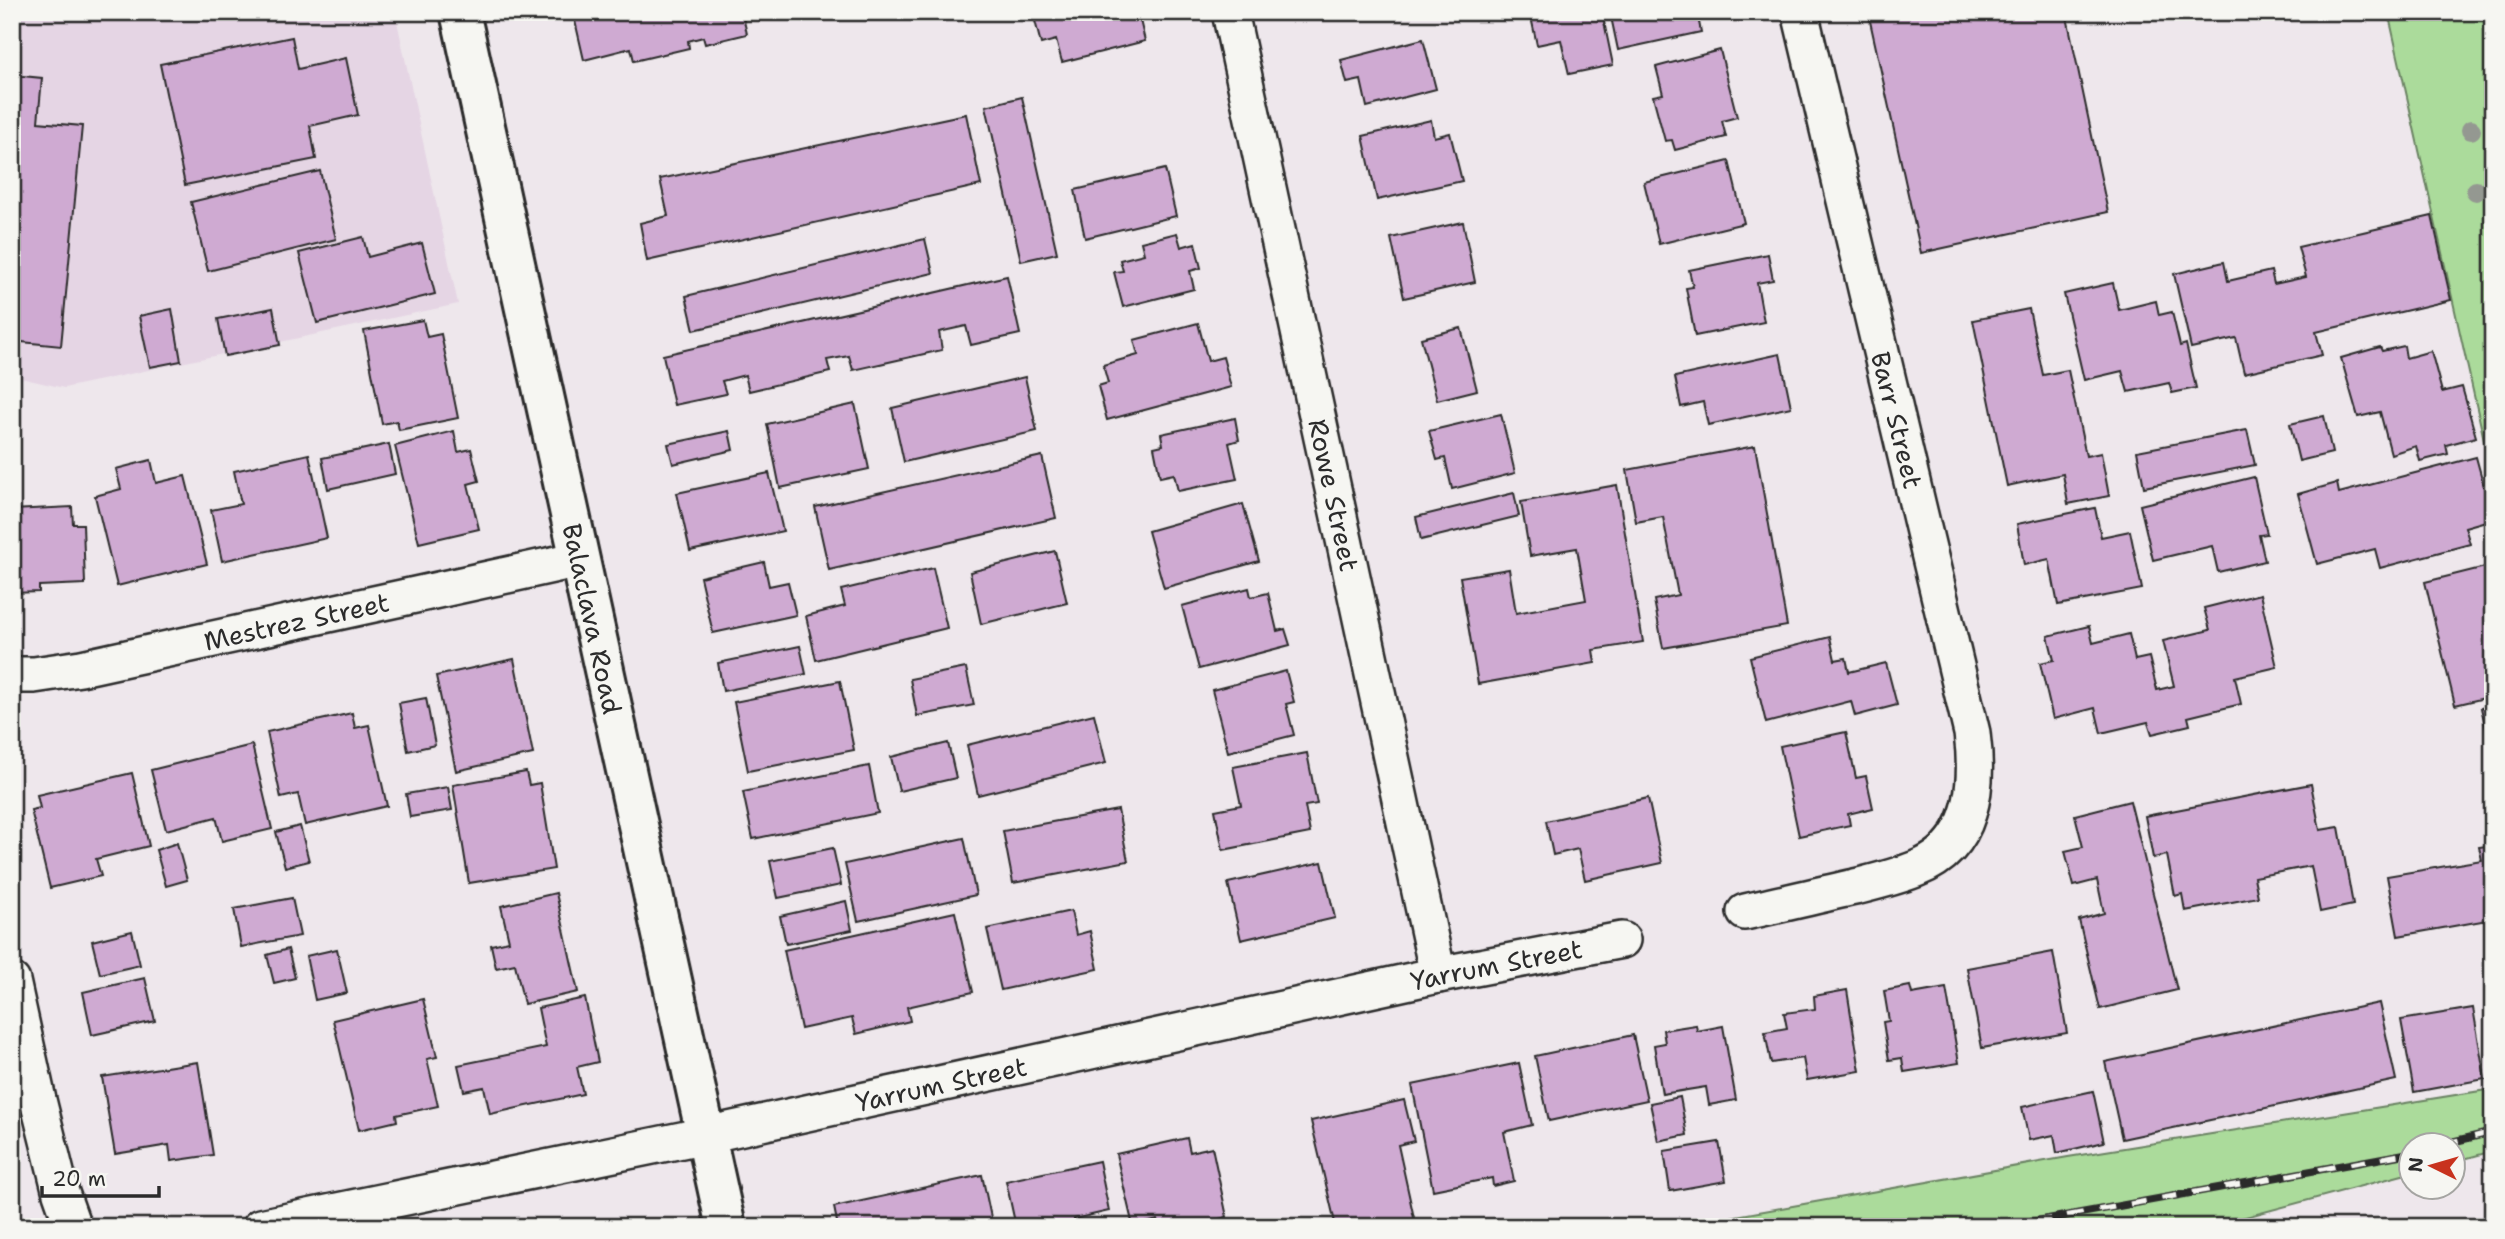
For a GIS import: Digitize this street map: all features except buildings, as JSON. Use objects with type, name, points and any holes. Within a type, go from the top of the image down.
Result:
[{"type":"street","name":"Balaclava Road","points":[[460,12],[726,1227]]},
{"type":"street","name":"Rowe Street","points":[[1230,12],[1438,975]]},
{"type":"street","name":"Barr Street","points":[[1745,912],[1885,880],[1919,869],[1944,853],[1963,828],[1972,799],[1976,768],[1972,733],[1800,12]]},
{"type":"street","name":"Mestrez Street","points":[[12,675],[34,675],[81,668],[580,559]]},
{"type":"street","name":"Yarrum Street","points":[[260,1227],[706,1135],[1438,975],[1622,940]]},
{"type":"street","points":[[12,981],[25,1111],[73,1227]]},
{"type":"shaded area","points":[[12,12],[395,12],[458,304],[64,388],[12,376]]},
{"type":"green space","points":[[2388,12],[2493,12],[2493,480]]},
{"type":"green space","points":[[2493,1089],[2493,1151],[2466,1158],[2466,1130],[2396,1130],[2396,1177],[2208,1227],[1674,1227],[2068,1157]]},
{"type":"railway","points":[[2466,1138],[2493,1132]]},
{"type":"railway","points":[[2004,1227],[2396,1156]]}]
